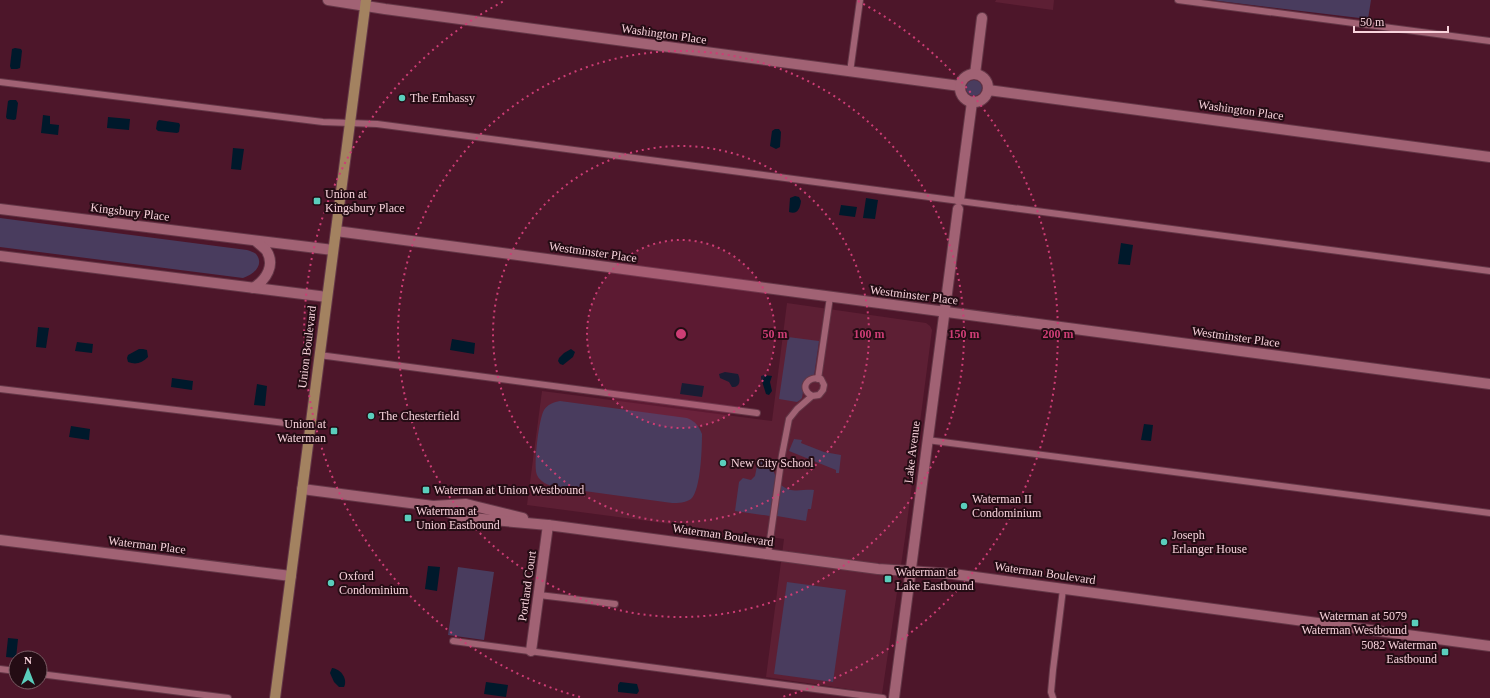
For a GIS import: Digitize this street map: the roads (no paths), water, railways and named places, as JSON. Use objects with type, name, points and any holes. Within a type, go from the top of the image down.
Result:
[{"type":"main road","name":"Union Boulevard","points":[[275,698],[365,3]]},
{"type":"street","name":"Washington Place","points":[[328,0],[365,3],[850,72],[960,86]]},
{"type":"street","points":[[976,74],[982,18]]},
{"type":"street","points":[[971,74],[976,74],[984,78],[988,90],[987,94],[981,100],[972,102],[964,98],[960,86],[964,79],[971,74]]},
{"type":"street","name":"Washington Place","points":[[988,90],[1490,157]]},
{"type":"street","name":"Lake Avenue","points":[[894,698],[972,102]]},
{"type":"street","name":"Kingsbury Place","points":[[0,209],[333,250]]},
{"type":"street","name":"Westminster Place","points":[[336,231],[1490,384]]},
{"type":"street","points":[[253,288],[262,282],[268,274],[270,260],[266,250],[256,241]]},
{"type":"street","points":[[0,256],[327,297]]},
{"type":"street","name":"Waterman Boulevard","points":[[302,489],[433,506],[464,517],[548,525],[878,569],[953,574],[1490,646]]},
{"type":"street","name":"Portland Court","points":[[531,652],[548,525]]},
{"type":"street","name":"Waterman Place","points":[[0,540],[291,576]]},
{"type":"lane","points":[[850,72],[860,0]]},
{"type":"lane","points":[[1178,0],[1490,41]]},
{"type":"lane","points":[[0,82],[317,121],[377,124],[958,204],[1490,271]]},
{"type":"lane","points":[[818,378],[830,297]]},
{"type":"lane","points":[[319,355],[756,413]]},
{"type":"lane","points":[[768,554],[788,419],[812,396],[819,395],[823,390],[824,385],[818,378]]},
{"type":"lane","points":[[812,396],[806,391],[806,383],[810,379],[818,378]]},
{"type":"lane","points":[[0,389],[310,426]]},
{"type":"lane","points":[[927,440],[1490,513]]},
{"type":"lane","points":[[1053,698],[1051,692],[1052,677],[1063,589]]},
{"type":"lane","points":[[539,595],[615,604]]},
{"type":"lane","points":[[453,641],[883,698]]},
{"type":"lane","points":[[48,675],[228,698]]},
{"type":"water","points":[[12,49],[21,49],[22,51],[20,68],[11,69]]},
{"type":"water","points":[[16,100],[18,103],[16,119],[14,120],[7,119],[6,117],[8,101]]},
{"type":"water","points":[[43,115],[50,116],[50,124],[59,125],[58,135],[41,133]]},
{"type":"water","points":[[108,117],[130,119],[129,130],[107,128]]},
{"type":"water","points":[[159,120],[179,123],[179,132],[158,131],[156,129],[157,122]]},
{"type":"water","points":[[779,129],[781,132],[780,147],[776,149],[770,146],[772,131]]},
{"type":"water","points":[[233,148],[244,149],[241,170],[231,169]]},
{"type":"water","points":[[795,196],[799,197],[801,201],[796,212],[792,213],[789,212],[790,198]]},
{"type":"water","points":[[866,198],[878,200],[875,219],[863,218]]},
{"type":"water","points":[[841,205],[857,207],[855,217],[839,215]]},
{"type":"water","points":[[1121,243],[1133,245],[1130,265],[1118,264]]},
{"type":"water","points":[[38,327],[49,328],[46,348],[36,347]]},
{"type":"water","points":[[452,339],[475,343],[474,354],[450,350]]},
{"type":"water","points":[[77,342],[93,344],[92,353],[75,351]]},
{"type":"water","points":[[139,349],[147,350],[148,357],[139,363],[128,362],[128,355]]},
{"type":"water","points":[[571,349],[575,352],[573,357],[563,365],[560,364],[558,361],[559,358]]},
{"type":"water","points":[[725,372],[738,374],[740,381],[737,386],[732,387],[729,382],[720,378],[719,374]]},
{"type":"water","points":[[761,376],[772,376],[770,382],[772,391],[769,395],[766,394],[761,378]]},
{"type":"water","points":[[172,378],[193,381],[192,390],[171,387]]},
{"type":"water","points":[[682,383],[704,386],[702,397],[680,394]]},
{"type":"water","points":[[257,384],[267,386],[265,406],[254,405]]},
{"type":"water","points":[[1144,424],[1153,425],[1151,441],[1141,440]]},
{"type":"water","points":[[71,426],[90,429],[89,440],[69,437]]},
{"type":"water","points":[[428,566],[440,567],[437,591],[425,589]]},
{"type":"water","points":[[8,638],[18,639],[17,650],[8,650],[8,657],[6,657]]},
{"type":"water","points":[[332,668],[338,670],[343,675],[345,681],[344,687],[339,687],[334,682],[330,673]]},
{"type":"water","points":[[486,682],[508,685],[506,697],[484,694]]},
{"type":"water","points":[[620,682],[637,684],[639,691],[637,694],[618,692],[618,685]]},
{"type":"place","name":"The Embassy","points":[[402,98]]},
{"type":"place","name":"Union at Kingsbury Place","points":[[317,201]]},
{"type":"place","name":"The Chesterfield","points":[[371,416]]},
{"type":"place","name":"Union at Waterman","points":[[334,431]]},
{"type":"place","name":"New City School","points":[[723,463]]},
{"type":"place","name":"Waterman at Union Westbound","points":[[426,490]]},
{"type":"place","name":"Waterman II Condominium","points":[[964,506]]},
{"type":"place","name":"Waterman at Union Eastbound","points":[[408,518]]},
{"type":"place","name":"Joseph Erlanger House","points":[[1164,542]]},
{"type":"place","name":"Waterman at Lake Eastbound","points":[[888,579]]},
{"type":"place","name":"Oxford Condominium","points":[[331,583]]},
{"type":"place","name":"Waterman at 5079 Waterman Westbound","points":[[1415,623]]},
{"type":"place","name":"5082 Waterman Eastbound","points":[[1445,652]]}]
